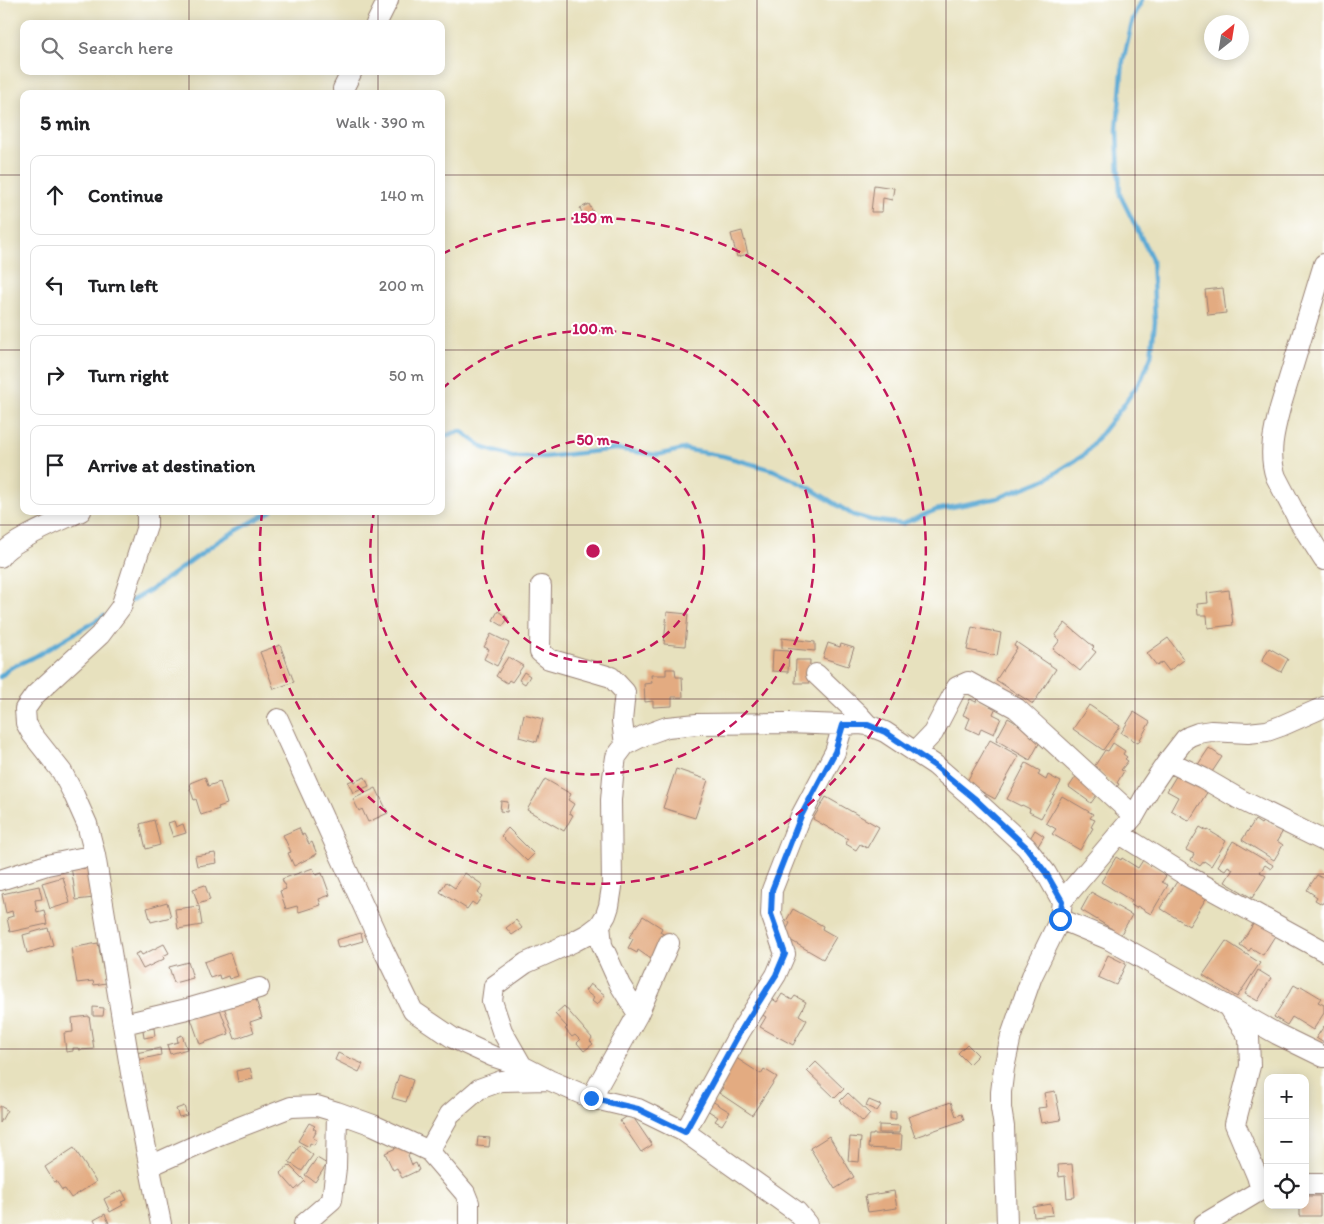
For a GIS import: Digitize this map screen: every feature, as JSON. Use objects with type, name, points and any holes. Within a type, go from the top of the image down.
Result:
[{"type":"street","points":[[378,20],[388,0]]},
{"type":"street","points":[[343,90],[350,75]]},
{"type":"street","points":[[1324,264],[1274,430],[1272,459],[1276,476],[1299,521],[1324,560]]},
{"type":"street","points":[[0,557],[13,544],[73,515]]},
{"type":"street","points":[[148,515],[147,526],[121,607],[100,634],[35,695],[25,709],[26,723],[32,734],[62,772],[87,824],[95,855],[132,1073],[162,1224]]},
{"type":"street","points":[[541,586],[540,652],[549,659],[611,677],[625,692],[622,720],[625,745]]},
{"type":"street","points":[[816,674],[868,725]]},
{"type":"street","points":[[915,752],[933,733],[957,687],[968,682],[1016,708],[1134,816]]},
{"type":"street","points":[[1007,1224],[1004,1127],[1001,1108],[1004,1068],[1011,1036],[1032,976],[1061,910],[1134,816],[1151,786],[1185,739],[1210,731],[1258,733],[1280,726],[1324,707]]},
{"type":"street","points":[[278,719],[413,1011],[452,1038],[492,1056],[522,1066],[591,1098],[638,1109],[685,1132],[797,1212],[807,1224]]},
{"type":"street","points":[[522,1066],[502,1031],[492,1001],[494,986],[526,963],[573,942],[600,925],[609,906],[612,887],[611,822],[616,757],[625,745],[645,735],[667,727],[697,724],[787,723],[868,725],[885,732],[935,766],[974,798],[1026,847],[1046,873],[1061,910],[1108,939],[1277,1034],[1324,1057]]},
{"type":"street","points":[[685,1132],[740,1032],[776,975],[785,954],[771,914],[772,890],[801,816],[835,752],[843,725]]},
{"type":"street","points":[[1168,761],[1324,841]]},
{"type":"street","points":[[1120,834],[1187,876],[1324,951]]},
{"type":"street","points":[[0,880],[47,865],[95,855]]},
{"type":"street","points":[[600,925],[602,945],[620,985],[638,1014]]},
{"type":"street","points":[[591,1098],[638,1014],[669,943]]},
{"type":"street","points":[[124,1024],[187,1009],[259,988]]},
{"type":"street","points":[[1206,1223],[1264,1190],[1256,1176],[1235,1124],[1250,1066],[1249,1037],[1226,1004]]},
{"type":"street","points":[[429,1151],[450,1114],[479,1089],[501,1081],[549,1080]]},
{"type":"street","points":[[150,1166],[219,1135],[290,1107],[317,1106],[373,1125],[429,1151],[465,1193],[469,1203],[469,1224]]},
{"type":"street","points":[[304,1224],[332,1200],[336,1168],[336,1112]]},
{"type":"street","points":[[1309,1184],[1324,1184]]},
{"type":"building","points":[[874,185],[894,188],[892,200],[883,198],[882,212],[871,212]]},
{"type":"building","points":[[589,204],[595,217],[586,221],[580,208]]},
{"type":"building","points":[[742,231],[748,254],[737,257],[731,234]]},
{"type":"building","points":[[1223,288],[1226,313],[1208,315],[1205,290]]},
{"type":"building","points":[[1229,590],[1233,625],[1208,628],[1207,615],[1198,615],[1197,604],[1208,603],[1207,593]]},
{"type":"building","points":[[498,611],[508,618],[503,626],[493,620]]},
{"type":"building","points":[[667,612],[688,614],[685,646],[664,644]]},
{"type":"building","points":[[1065,623],[1094,647],[1092,649],[1096,652],[1080,671],[1053,649],[1060,640],[1055,636]]},
{"type":"building","points":[[972,627],[1001,633],[997,656],[967,650]]},
{"type":"building","points":[[491,634],[509,643],[497,666],[484,659],[489,649],[484,647]]},
{"type":"building","points":[[782,638],[815,642],[815,651],[782,648]]},
{"type":"building","points":[[1168,638],[1184,660],[1169,671],[1162,662],[1157,666],[1147,653]]},
{"type":"building","points":[[1016,642],[1056,669],[1033,704],[996,680],[1017,648],[1014,646]]},
{"type":"building","points":[[828,643],[840,647],[841,644],[854,648],[848,666],[823,658]]},
{"type":"building","points":[[280,645],[294,682],[274,689],[260,652]]},
{"type":"building","points":[[1269,648],[1288,659],[1281,672],[1262,661]]},
{"type":"building","points":[[773,650],[789,651],[788,672],[772,671]]},
{"type":"building","points":[[508,657],[523,666],[512,682],[509,680],[507,683],[496,676]]},
{"type":"building","points":[[796,660],[810,660],[809,683],[795,683]]},
{"type":"building","points":[[666,669],[675,669],[676,677],[682,677],[683,697],[672,697],[672,706],[653,707],[653,701],[645,702],[644,684],[652,683],[651,675],[666,675]]},
{"type":"building","points":[[524,672],[530,676],[525,684],[519,680]]},
{"type":"building","points":[[970,699],[976,702],[977,699],[996,707],[993,714],[1001,718],[994,734],[981,728],[979,734],[966,728],[970,718],[963,715]]},
{"type":"building","points":[[1089,705],[1120,726],[1103,750],[1073,729]]},
{"type":"building","points":[[1134,712],[1150,722],[1138,743],[1121,733]]},
{"type":"building","points":[[524,714],[543,719],[537,742],[519,737]]},
{"type":"building","points":[[1008,718],[1042,738],[1030,760],[996,740]]},
{"type":"building","points":[[990,740],[1019,756],[995,799],[966,783]]},
{"type":"building","points":[[1113,743],[1125,751],[1123,754],[1127,757],[1125,759],[1128,761],[1121,770],[1124,771],[1117,783],[1119,784],[1117,787],[1094,767],[1105,750],[1108,751]]},
{"type":"building","points":[[1209,748],[1222,757],[1210,775],[1197,766]]},
{"type":"building","points":[[1026,763],[1040,771],[1038,775],[1046,780],[1048,775],[1061,782],[1041,818],[1029,812],[1030,809],[1007,799]]},
{"type":"building","points":[[676,769],[708,780],[695,818],[663,808]]},
{"type":"building","points":[[1178,773],[1208,791],[1189,821],[1171,810],[1178,797],[1167,791]]},
{"type":"building","points":[[1077,775],[1099,792],[1091,803],[1069,787]]},
{"type":"building","points":[[205,777],[208,786],[220,782],[227,804],[201,815],[196,799],[194,800],[190,789],[190,783]]},
{"type":"building","points":[[365,777],[369,786],[353,793],[348,782],[353,780],[354,782]]},
{"type":"building","points":[[545,779],[571,794],[568,800],[574,804],[569,813],[573,815],[564,831],[527,810]]},
{"type":"building","points":[[376,788],[388,813],[368,822],[362,809],[359,811],[353,799]]},
{"type":"building","points":[[1062,796],[1093,814],[1090,818],[1095,820],[1091,827],[1093,828],[1080,850],[1052,834],[1056,829],[1046,823]]},
{"type":"building","points":[[826,797],[879,827],[867,848],[860,844],[856,850],[846,844],[848,839],[813,819]]},
{"type":"building","points":[[501,801],[508,802],[507,812],[500,811]]},
{"type":"building","points":[[154,820],[160,845],[146,849],[140,824]]},
{"type":"building","points":[[1255,820],[1261,824],[1264,820],[1283,831],[1277,841],[1283,845],[1274,860],[1242,840]]},
{"type":"building","points":[[174,821],[176,827],[183,824],[186,833],[173,837],[168,823]]},
{"type":"building","points":[[1200,827],[1226,841],[1211,866],[1204,861],[1200,866],[1191,860],[1194,854],[1186,850]]},
{"type":"building","points":[[299,828],[309,844],[312,842],[317,854],[294,866],[288,853],[291,852],[283,835]]},
{"type":"building","points":[[508,828],[534,854],[527,861],[501,836]]},
{"type":"building","points":[[1035,830],[1044,836],[1038,846],[1029,840]]},
{"type":"building","points":[[1233,841],[1273,865],[1271,869],[1265,865],[1260,872],[1266,876],[1252,898],[1225,882],[1233,869],[1228,866],[1225,870],[1218,866]]},
{"type":"building","points":[[215,853],[217,863],[197,866],[195,856]]},
{"type":"building","points":[[1116,857],[1121,860],[1122,858],[1138,868],[1143,860],[1167,874],[1162,882],[1168,885],[1151,914],[1137,906],[1136,908],[1130,904],[1132,901],[1101,882]]},
{"type":"building","points":[[90,864],[94,898],[76,900],[71,866]]},
{"type":"building","points":[[313,868],[316,875],[322,873],[330,895],[319,899],[321,905],[299,912],[297,906],[286,909],[280,891],[286,889],[282,879]]},
{"type":"building","points":[[465,873],[483,885],[478,893],[482,896],[476,905],[472,902],[467,909],[440,892],[446,882],[455,888]]},
{"type":"building","points":[[1317,875],[1324,879],[1324,901],[1322,904],[1315,900],[1317,897],[1307,890]]},
{"type":"building","points":[[63,877],[70,903],[50,909],[42,883]]},
{"type":"building","points":[[1178,880],[1207,897],[1189,926],[1160,908]]},
{"type":"building","points":[[205,885],[210,900],[198,904],[193,889]]},
{"type":"building","points":[[39,886],[42,899],[35,900],[37,912],[44,910],[47,924],[10,932],[7,918],[13,916],[12,911],[6,913],[2,894]]},
{"type":"building","points":[[1091,892],[1132,915],[1118,939],[1109,934],[1112,929],[1081,910]]},
{"type":"building","points":[[167,902],[171,917],[151,922],[147,908]]},
{"type":"building","points":[[199,906],[202,925],[178,929],[175,909]]},
{"type":"building","points":[[793,909],[823,926],[822,929],[836,937],[823,959],[783,936],[790,923],[786,921]]},
{"type":"building","points":[[643,916],[662,928],[660,932],[668,937],[651,959],[638,950],[637,953],[628,948],[633,939],[629,937]]},
{"type":"building","points":[[1257,918],[1278,931],[1263,955],[1251,948],[1249,951],[1240,945]]},
{"type":"building","points":[[516,920],[522,928],[512,935],[506,928]]},
{"type":"building","points":[[48,928],[53,945],[27,953],[23,935]]},
{"type":"building","points":[[361,933],[363,941],[338,948],[336,940]]},
{"type":"building","points":[[1226,941],[1260,963],[1237,997],[1203,975]]},
{"type":"building","points":[[98,943],[106,983],[94,985],[93,981],[77,983],[71,948]]},
{"type":"building","points":[[164,944],[169,953],[163,956],[164,959],[143,969],[135,954],[140,952],[142,955]]},
{"type":"building","points":[[230,953],[238,976],[229,979],[228,976],[220,979],[219,975],[210,978],[204,962]]},
{"type":"building","points":[[1108,955],[1126,964],[1116,985],[1098,977]]},
{"type":"building","points":[[188,962],[193,978],[174,983],[169,967]]},
{"type":"building","points":[[1258,970],[1271,978],[1258,1001],[1245,994]]},
{"type":"building","points":[[590,984],[605,995],[597,1005],[592,1001],[594,998],[585,991]]},
{"type":"building","points":[[1294,985],[1299,988],[1301,986],[1321,998],[1318,1002],[1324,1005],[1324,1013],[1313,1030],[1292,1017],[1287,1025],[1274,1017]]},
{"type":"building","points":[[254,994],[262,1018],[250,1022],[254,1032],[235,1039],[223,1004]]},
{"type":"building","points":[[782,994],[792,1000],[795,996],[806,1002],[799,1015],[807,1020],[793,1045],[760,1027],[766,1017],[759,1013],[769,997],[777,1002]]},
{"type":"building","points":[[219,1006],[229,1034],[200,1044],[190,1016]]},
{"type":"building","points":[[564,1006],[592,1038],[590,1041],[593,1044],[584,1051],[577,1043],[580,1040],[575,1035],[572,1037],[565,1029],[567,1027],[555,1014]]},
{"type":"building","points":[[93,1007],[104,1008],[103,1016],[93,1016]]},
{"type":"building","points":[[89,1016],[94,1049],[79,1050],[78,1048],[73,1048],[73,1051],[66,1052],[64,1033],[73,1032],[72,1018]]},
{"type":"building","points":[[1324,1026],[1324,1043],[1316,1038]]},
{"type":"building","points":[[154,1028],[155,1036],[144,1038],[143,1030]]},
{"type":"building","points":[[182,1035],[187,1049],[170,1054],[167,1045],[178,1042],[177,1037]]},
{"type":"building","points":[[967,1044],[978,1055],[969,1064],[958,1053]]},
{"type":"building","points":[[160,1048],[161,1055],[138,1060],[136,1053]]},
{"type":"building","points":[[338,1053],[363,1064],[359,1072],[335,1060]]},
{"type":"building","points":[[733,1056],[761,1074],[764,1069],[777,1077],[752,1115],[719,1093],[723,1088],[715,1083]]},
{"type":"building","points":[[816,1062],[844,1089],[835,1098],[807,1071]]},
{"type":"building","points":[[250,1068],[253,1079],[238,1082],[236,1071]]},
{"type":"building","points":[[399,1075],[413,1080],[406,1102],[392,1098]]},
{"type":"building","points":[[1055,1091],[1061,1120],[1041,1123],[1038,1108],[1047,1107],[1044,1093]]},
{"type":"building","points":[[848,1093],[870,1114],[863,1122],[840,1101]]},
{"type":"building","points":[[869,1100],[881,1105],[877,1111],[866,1106]]},
{"type":"building","points":[[712,1101],[730,1112],[722,1125],[715,1121],[718,1117],[707,1110]]},
{"type":"building","points":[[951,1102],[956,1116],[962,1114],[964,1120],[915,1137],[908,1117]]},
{"type":"building","points":[[0,1106],[7,1110],[0,1123]]},
{"type":"building","points":[[184,1106],[187,1115],[179,1117],[176,1109]]},
{"type":"building","points":[[890,1112],[896,1112],[896,1119],[890,1119]]},
{"type":"building","points":[[631,1114],[652,1145],[641,1152],[620,1121]]},
{"type":"building","points":[[309,1123],[315,1126],[313,1128],[316,1132],[313,1138],[317,1140],[314,1145],[310,1143],[309,1147],[298,1141]]},
{"type":"building","points":[[879,1125],[900,1126],[899,1133],[879,1133]]},
{"type":"building","points":[[869,1135],[902,1135],[901,1150],[868,1148]]},
{"type":"building","points":[[829,1136],[854,1177],[835,1189],[810,1148]]},
{"type":"building","points":[[478,1137],[490,1138],[489,1147],[477,1146]]},
{"type":"building","points":[[850,1137],[861,1138],[859,1162],[848,1161]]},
{"type":"building","points":[[407,1143],[411,1154],[408,1155],[412,1165],[416,1163],[419,1170],[402,1178],[397,1168],[393,1170],[385,1153]]},
{"type":"building","points":[[300,1145],[313,1155],[302,1171],[289,1162]]},
{"type":"building","points":[[74,1148],[96,1182],[71,1198],[65,1189],[62,1190],[56,1181],[54,1182],[45,1167]]},
{"type":"building","points":[[317,1158],[327,1164],[315,1182],[305,1175]]},
{"type":"building","points":[[1072,1164],[1075,1197],[1067,1198],[1065,1176],[1059,1177],[1058,1165]]},
{"type":"building","points":[[289,1165],[305,1181],[295,1190],[280,1173]]},
{"type":"building","points":[[122,1190],[127,1200],[121,1202],[123,1205],[110,1212],[104,1199]]},
{"type":"building","points":[[894,1191],[897,1208],[868,1212],[865,1196]]},
{"type":"building","points":[[1309,1196],[1320,1196],[1320,1216],[1300,1216],[1300,1209],[1309,1209]]},
{"type":"building","points":[[1051,1204],[1053,1215],[1034,1217],[1033,1207]]},
{"type":"building","points":[[105,1214],[109,1223],[96,1224],[94,1220]]},
{"type":"waterway","points":[[445,436],[461,431],[484,448],[512,457],[545,457],[616,449],[657,455],[684,449],[723,456],[773,470],[808,487],[853,515],[871,520],[902,524],[936,510],[998,498],[1046,479],[1084,455],[1123,406],[1142,378],[1151,356],[1155,322],[1152,259],[1120,195],[1117,130],[1123,61],[1133,19],[1142,0]]},
{"type":"waterway","points":[[131,601],[152,589],[220,540],[264,515]]},
{"type":"waterway","points":[[0,677],[10,668],[36,656],[104,616]]},
{"type":"route","points":[[591,1098],[638,1109],[685,1132],[740,1032],[776,975],[785,954],[771,914],[772,890],[801,816],[835,752],[843,725],[868,725],[885,732],[935,766],[974,798],[1026,847],[1046,873],[1062,901],[1060,919]]}]
